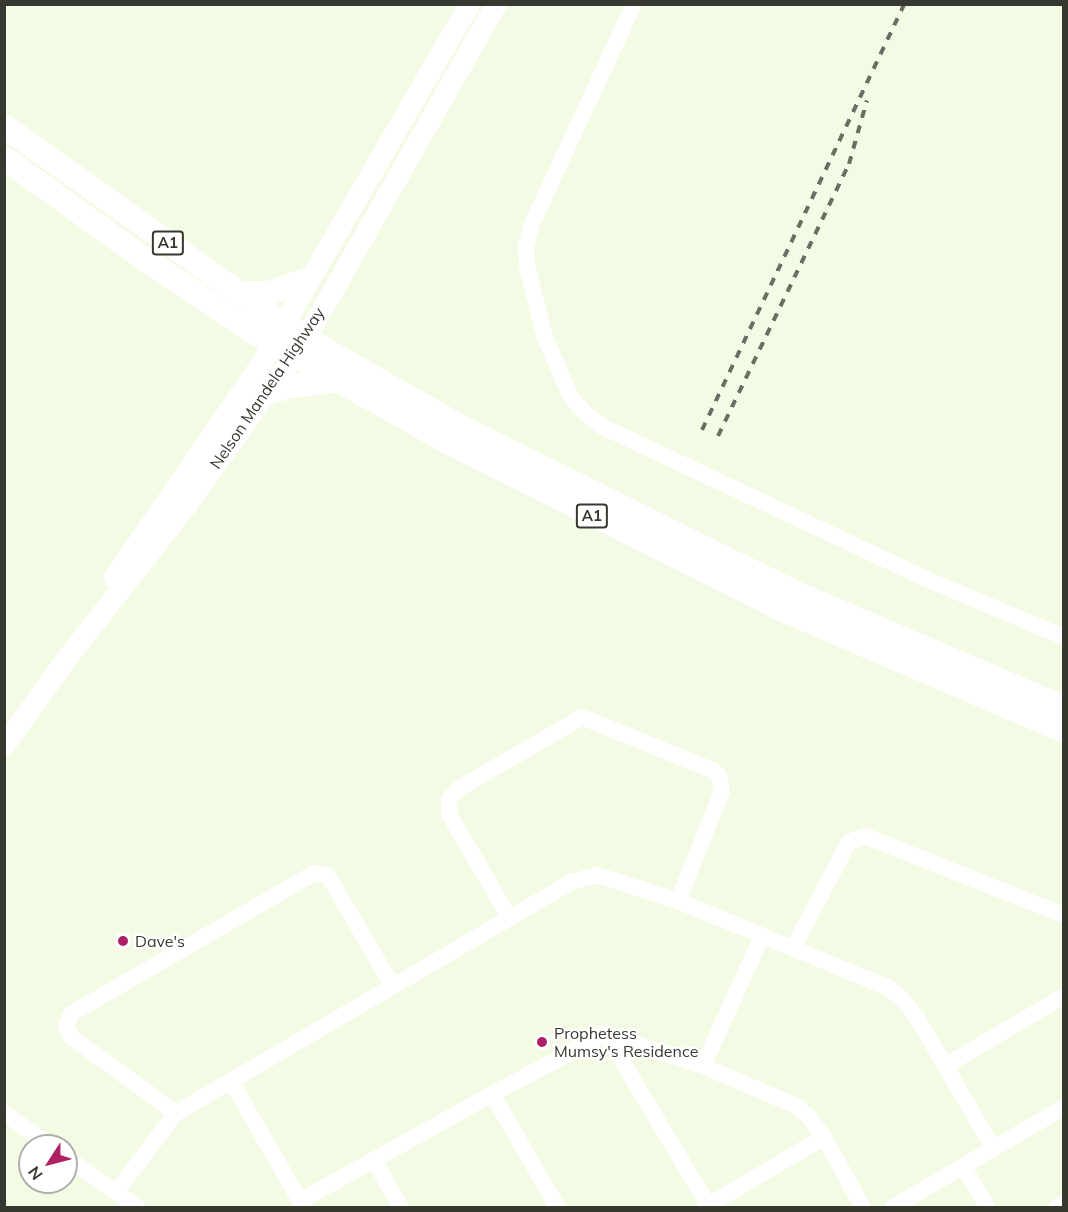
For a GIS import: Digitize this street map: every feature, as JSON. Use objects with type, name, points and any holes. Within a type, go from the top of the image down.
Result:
[{"type":"highway","name":"A1","points":[[4,126],[239,294],[336,381],[546,493],[782,609],[1064,731]]},
{"type":"highway","name":"A1","points":[[4,158],[143,258],[289,340],[768,579],[1064,708]]},
{"type":"highway","points":[[239,294],[269,293],[309,279]]},
{"type":"highway","points":[[267,393],[296,385],[336,381]]},
{"type":"main road","name":"Nelson Mandela Highway","points":[[62,658],[187,504],[267,393],[289,340],[309,279],[469,4]]},
{"type":"main road","name":"Nelson Mandela Highway","points":[[62,658],[289,340],[496,4]]},
{"type":"main road","points":[[4,732],[62,658]]},
{"type":"main road","points":[[4,745],[62,658]]},
{"type":"street","points":[[634,4],[532,224],[526,246],[527,266],[542,328],[572,397],[585,413],[601,426],[926,579],[1064,637]]},
{"type":"street","points":[[4,167],[45,188]]},
{"type":"street","points":[[509,917],[449,814],[449,800],[458,789],[582,717],[704,766],[719,776],[722,791],[678,901]]},
{"type":"street","points":[[793,948],[849,842],[865,836],[1064,915]]},
{"type":"street","points":[[176,1113],[71,1037],[66,1026],[71,1014],[314,873],[330,879],[392,985]]},
{"type":"street","points":[[116,1192],[176,1113],[509,917],[571,882],[597,875],[678,901],[889,988],[916,1016],[993,1148]]},
{"type":"street","points":[[703,1066],[762,936]]},
{"type":"street","points":[[945,1066],[1064,996]]},
{"type":"street","points":[[231,1081],[302,1204],[374,1160],[492,1094],[606,1034],[703,1066],[798,1107],[810,1118],[824,1137],[863,1208]]},
{"type":"street","points":[[606,1034],[706,1206],[824,1137]]},
{"type":"street","points":[[492,1094],[558,1208]]},
{"type":"street","points":[[892,1208],[1064,1107]]},
{"type":"street","points":[[4,1113],[34,1134]]},
{"type":"street","points":[[374,1160],[401,1208]]},
{"type":"street","points":[[78,1165],[138,1208]]},
{"type":"street","points":[[963,1166],[988,1208]]},
{"type":"street","points":[[1056,1208],[1064,1203]]},
{"type":"railway","points":[[702,430],[904,4]]},
{"type":"railway","points":[[718,436],[849,164],[867,100]]},
{"type":"place","name":"Dave's","points":[[123,941]]},
{"type":"place","name":"Prophetess Mumsy's Residence","points":[[542,1042]]}]
